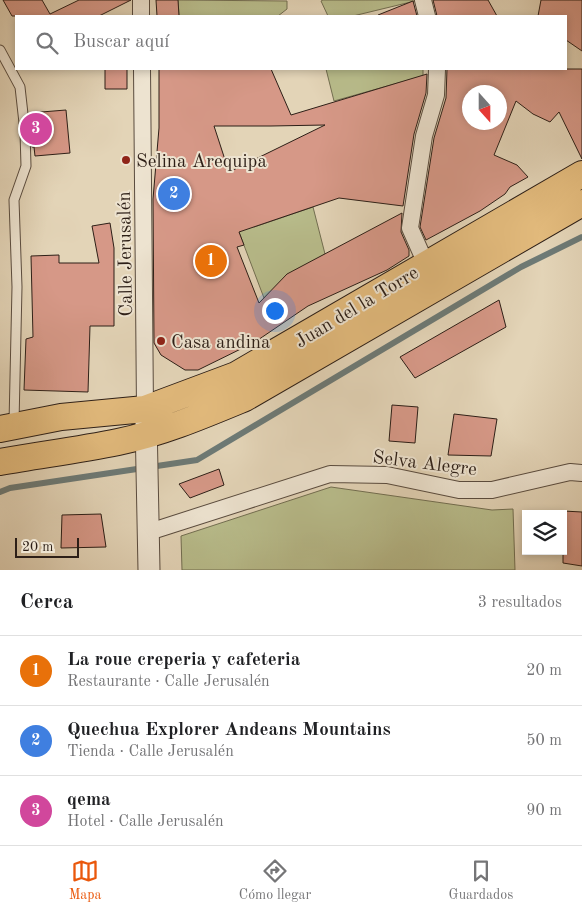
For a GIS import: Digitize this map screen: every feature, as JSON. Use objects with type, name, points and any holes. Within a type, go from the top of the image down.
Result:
[{"type":"main road","name":"Juan del la Torre","points":[[7,427],[61,417],[145,409],[236,375],[582,174]]},
{"type":"main road","name":"Juan del la Torre","points":[[0,462],[83,449],[147,446],[199,418],[245,398],[582,203]]},
{"type":"street","points":[[141,0],[141,15]]},
{"type":"street","points":[[424,0],[427,15]]},
{"type":"street","name":"Calle Jerusalén","points":[[142,70],[145,409]]},
{"type":"street","points":[[426,264],[410,228],[424,136],[436,95],[437,70]]},
{"type":"street","points":[[145,409],[149,570]]},
{"type":"street","name":"Selva Alegre","points":[[149,532],[330,474],[387,475],[459,490],[492,490],[570,472],[582,473]]},
{"type":"lane","points":[[0,50],[20,87],[25,132],[26,166],[14,200],[18,287],[7,427]]},
{"type":"green space","points":[[178,0],[287,1],[287,9],[279,15],[179,15]]},
{"type":"green space","points":[[415,0],[357,15],[328,15],[321,1]]},
{"type":"green space","points":[[326,70],[423,70],[423,76],[334,101]]},
{"type":"green space","points":[[313,207],[325,254],[264,298],[231,211],[254,227]]},
{"type":"green space","points":[[331,487],[492,510],[513,509],[515,570],[182,570],[181,536]]},
{"type":"building","points":[[3,0],[42,0],[50,14],[79,0],[131,0],[101,15],[12,16]]},
{"type":"building","points":[[156,0],[178,0],[179,15],[157,15]]},
{"type":"building","points":[[433,0],[488,0],[496,15],[437,15]]},
{"type":"building","points":[[541,0],[582,0],[582,51],[567,41],[567,15],[538,15]]},
{"type":"building","points":[[413,1],[417,15],[378,15]]},
{"type":"building","points":[[582,69],[582,159],[559,112],[550,122],[533,114],[516,101],[507,123],[507,85],[462,85],[462,130],[504,130],[494,155],[517,165],[528,177],[510,187],[505,194],[480,211],[426,240],[420,227],[434,138],[446,98],[447,70]]},
{"type":"building","points":[[105,70],[127,70],[127,89],[105,89]]},
{"type":"building","points":[[159,70],[271,70],[291,115],[427,74],[426,93],[414,134],[403,206],[339,198],[239,232],[244,245],[237,247],[259,303],[287,274],[402,213],[401,232],[409,250],[409,256],[387,270],[308,306],[255,342],[198,370],[185,370],[161,355],[154,343],[153,199],[159,128]],"holes":[[[325,125],[229,172],[214,126],[271,126]]]},
{"type":"building","points":[[66,110],[70,153],[35,156],[34,147],[32,147],[29,113]]},
{"type":"building","points":[[110,223],[114,248],[114,326],[90,326],[88,392],[24,390],[26,339],[33,337],[31,256],[59,255],[59,263],[99,263],[92,226]]},
{"type":"building","points":[[499,300],[506,327],[415,378],[400,357]]},
{"type":"building","points":[[392,405],[418,407],[415,443],[389,441]]},
{"type":"building","points":[[454,414],[497,419],[491,456],[448,455]]},
{"type":"building","points":[[219,469],[224,485],[190,498],[179,484]]},
{"type":"building","points":[[567,511],[582,512],[582,566],[563,563],[563,555],[567,555]]},
{"type":"building","points":[[101,514],[106,547],[61,548],[62,515]]},
{"type":"waterway","points":[[0,492],[10,488],[197,460],[521,267],[582,237]]},
{"type":"place","name":"qema","points":[[36,129]]},
{"type":"place","name":"Selina Arequipa","points":[[126,160]]},
{"type":"place","name":"Quechua Explorer Andeans Mountains","points":[[174,194]]},
{"type":"place","name":"La roue creperia y cafeteria","points":[[211,261]]},
{"type":"place","name":"Casa andina","points":[[161,341]]}]
